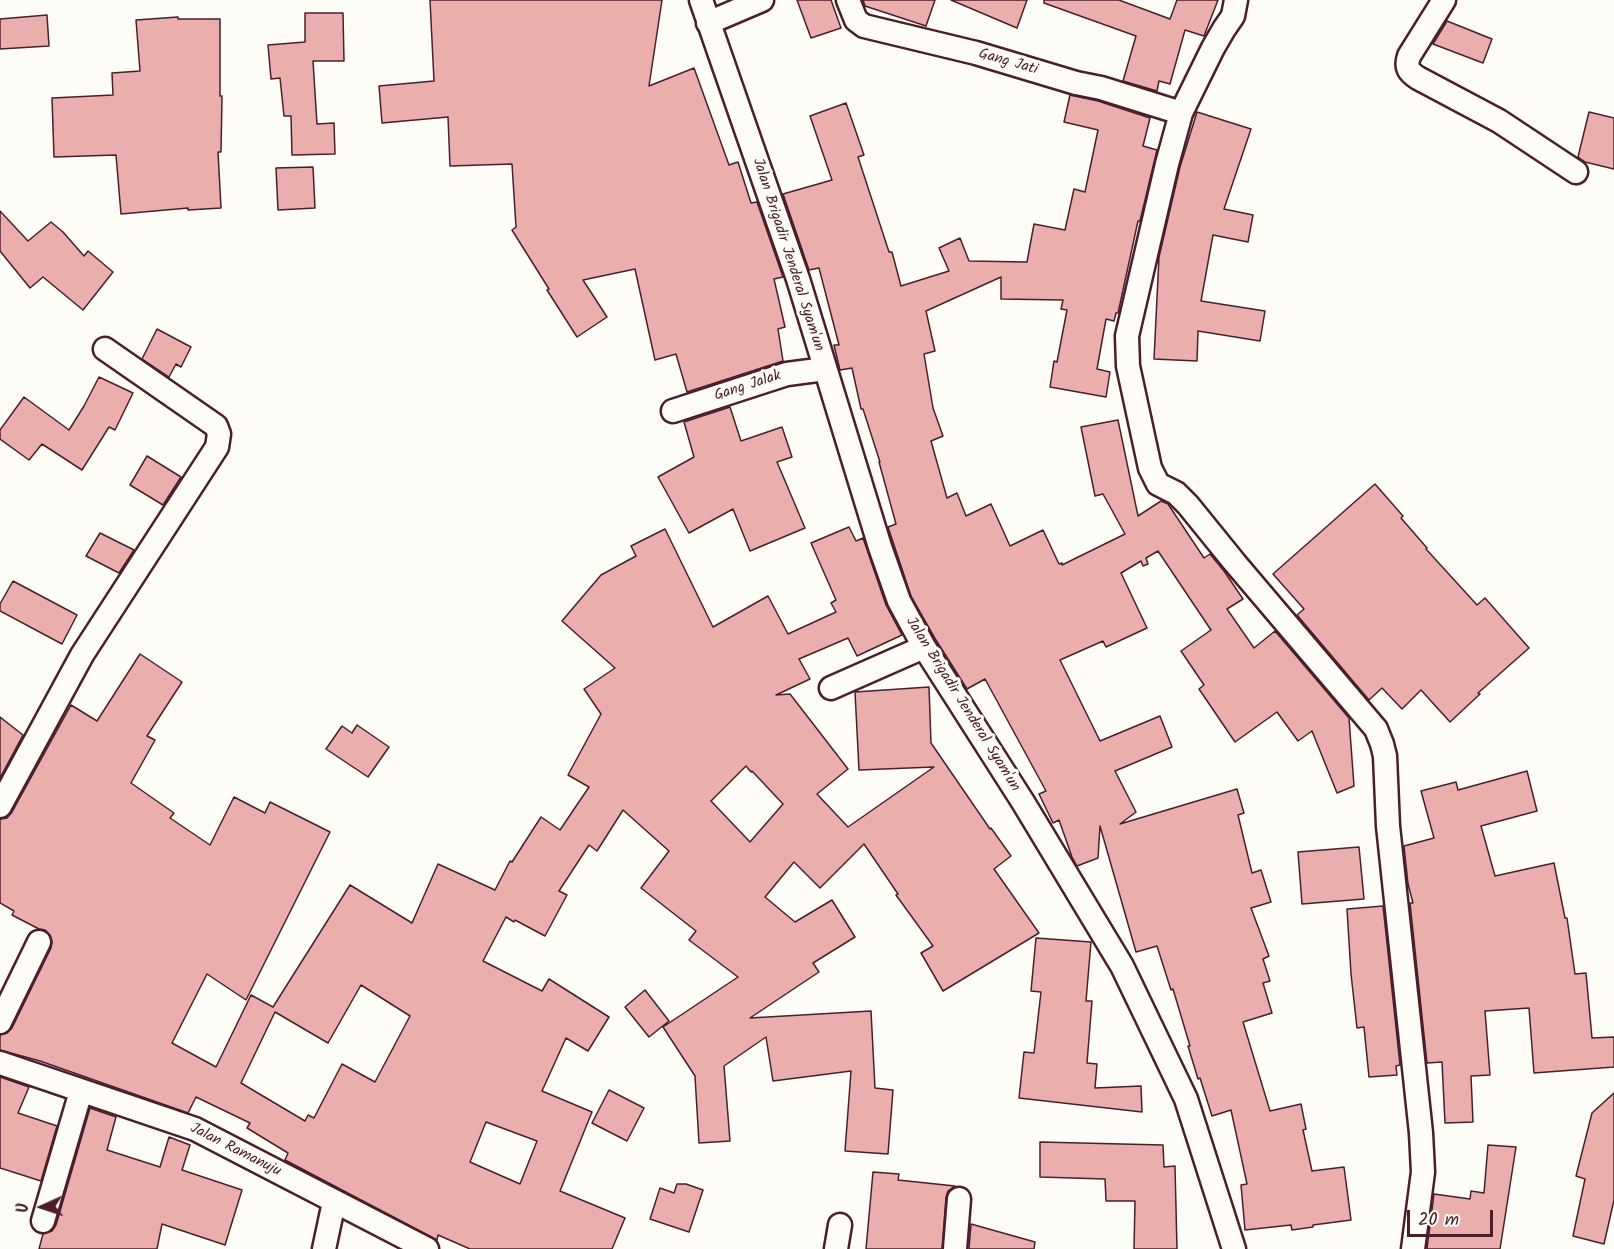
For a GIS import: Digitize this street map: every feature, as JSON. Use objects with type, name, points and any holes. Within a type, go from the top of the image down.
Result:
[{"type":"street","name":"Jalan Brigadir Jenderal Syam'un","points":[[701,0],[798,279],[880,547],[899,601],[924,647],[1023,802],[1122,966],[1186,1099],[1234,1249]]},
{"type":"street","points":[[708,23],[762,0]]},
{"type":"street","name":"Gang Jati","points":[[848,0],[856,20],[864,26],[976,53],[1181,113]]},
{"type":"street","points":[[1236,0],[1233,16],[1213,48],[1181,113],[1127,336],[1128,366],[1149,468],[1154,479],[1158,484],[1176,493],[1188,505],[1376,729],[1382,744],[1385,756],[1394,890],[1421,1133],[1423,1172],[1413,1249]]},
{"type":"street","points":[[1444,0],[1409,56],[1407,69],[1418,78],[1499,121],[1576,172]]},
{"type":"street","points":[[0,806],[82,655],[217,447],[219,434],[216,426],[105,349]]},
{"type":"street","name":"Gang Jalak","points":[[673,411],[779,376],[825,369]]},
{"type":"street","points":[[831,687],[924,647]]},
{"type":"street","points":[[0,1022],[39,942]]},
{"type":"street","name":"Jalan Ramanuju","points":[[0,1063],[195,1130],[427,1249]]},
{"type":"street","points":[[43,1221],[81,1091]]},
{"type":"street","points":[[955,1249],[959,1200]]},
{"type":"street","points":[[324,1249],[334,1202]]},
{"type":"street","points":[[836,1249],[840,1225]]},
{"type":"building","points":[[430,0],[662,0],[649,86],[694,68],[729,165],[738,162],[751,203],[757,202],[783,277],[774,279],[785,327],[778,329],[783,361],[687,392],[676,354],[655,360],[635,269],[583,280],[607,317],[577,337],[512,230],[516,227],[512,164],[450,166],[448,117],[382,123],[379,86],[434,81]]},
{"type":"building","points":[[797,0],[831,0],[841,28],[811,38]]},
{"type":"building","points":[[863,0],[935,0],[926,26],[865,6]]},
{"type":"building","points":[[951,0],[1027,0],[1017,28]]},
{"type":"building","points":[[1044,0],[1119,0],[1170,19],[1177,0],[1218,0],[1204,36],[1185,30],[1170,84],[1159,81],[1157,91],[1123,81],[1136,36],[1044,3]]},
{"type":"building","points":[[305,13],[343,13],[344,61],[313,61],[317,124],[334,123],[335,154],[292,155],[291,116],[284,116],[280,78],[271,79],[268,45],[305,42]]},
{"type":"building","points":[[47,15],[49,46],[0,49],[0,19]]},
{"type":"building","points":[[178,17],[178,19],[220,19],[220,96],[222,96],[221,152],[218,152],[221,208],[188,210],[188,208],[121,214],[116,155],[54,157],[52,98],[113,95],[112,73],[140,71],[136,20]]},
{"type":"building","points":[[1447,21],[1492,39],[1483,63],[1433,44]]},
{"type":"building","points":[[1070,95],[1098,101],[1150,118],[1143,146],[1157,150],[1140,221],[1138,221],[1118,313],[1114,321],[1106,319],[1097,369],[1110,372],[1106,397],[1050,387],[1067,310],[1061,309],[1063,300],[1001,299],[1001,277],[926,311],[935,351],[924,354],[933,408],[943,436],[931,441],[947,498],[957,493],[966,516],[991,504],[1010,546],[1043,530],[1059,564],[1062,563],[1062,565],[1125,534],[1103,494],[1095,496],[1081,427],[1118,420],[1138,516],[1161,501],[1168,504],[1204,558],[1210,554],[1243,599],[1227,609],[1254,648],[1275,631],[1349,718],[1354,786],[1337,793],[1312,731],[1298,741],[1277,712],[1235,742],[1199,689],[1204,685],[1181,651],[1211,630],[1158,551],[1146,558],[1148,564],[1143,566],[1141,561],[1121,573],[1147,628],[1106,647],[1103,641],[1060,660],[1100,741],[1160,716],[1172,747],[1115,771],[1136,812],[1120,824],[1237,789],[1244,813],[1238,815],[1252,873],[1261,870],[1271,902],[1251,908],[1269,956],[1263,959],[1270,981],[1263,983],[1272,1013],[1243,1022],[1270,1111],[1301,1104],[1306,1129],[1303,1130],[1312,1171],[1344,1167],[1351,1220],[1292,1230],[1291,1225],[1245,1230],[1241,1185],[1247,1184],[1231,1110],[1212,1116],[1200,1078],[1198,1079],[1173,989],[1171,990],[1157,946],[1136,952],[1100,826],[1098,858],[1077,866],[1059,820],[1053,823],[1039,794],[1046,791],[985,679],[967,689],[911,596],[888,527],[896,524],[880,462],[863,409],[861,409],[852,368],[840,370],[834,345],[839,345],[819,268],[809,270],[783,194],[832,180],[810,116],[846,103],[864,155],[858,157],[889,252],[892,252],[901,286],[949,271],[939,248],[960,238],[969,261],[1027,262],[1034,224],[1065,230],[1074,189],[1085,192],[1098,130],[1064,122]]},
{"type":"building","points":[[1197,112],[1251,129],[1224,209],[1253,215],[1248,242],[1213,235],[1201,301],[1265,311],[1260,341],[1198,331],[1197,361],[1154,359],[1159,257],[1180,167]]},
{"type":"building","points":[[1589,112],[1614,118],[1614,169],[1585,162],[1578,157]]},
{"type":"building","points":[[313,167],[315,208],[278,210],[276,168]]},
{"type":"building","points":[[0,211],[28,241],[51,222],[84,256],[88,251],[113,272],[83,310],[43,277],[30,288],[0,251]]},
{"type":"building","points":[[157,329],[191,347],[181,367],[176,364],[169,377],[142,359]]},
{"type":"building","points":[[99,377],[133,393],[115,430],[109,427],[82,470],[42,444],[29,460],[0,439],[0,430],[24,397],[69,430]]},
{"type":"building","points":[[730,407],[741,441],[782,427],[792,457],[777,462],[805,528],[750,551],[733,509],[689,533],[658,477],[694,457],[684,422]]},
{"type":"building","points":[[147,456],[181,477],[163,505],[130,485]]},
{"type":"building","points":[[1375,484],[1403,516],[1401,518],[1426,549],[1477,605],[1485,598],[1529,648],[1478,693],[1480,694],[1450,722],[1421,690],[1402,709],[1382,688],[1369,700],[1297,615],[1304,609],[1273,574]]},
{"type":"building","points":[[849,527],[856,541],[863,538],[886,605],[902,635],[857,656],[848,638],[799,659],[810,679],[776,695],[790,694],[848,769],[817,794],[848,827],[934,767],[859,770],[855,692],[929,687],[931,743],[1011,856],[994,869],[1039,933],[943,991],[921,953],[933,946],[896,895],[898,894],[864,844],[820,888],[794,862],[765,897],[795,922],[832,900],[855,937],[813,963],[819,972],[750,1018],[871,1011],[875,1088],[893,1090],[888,1154],[845,1151],[851,1071],[773,1081],[766,1037],[724,1066],[730,1141],[699,1143],[695,1076],[663,1027],[738,977],[689,940],[696,931],[641,888],[669,851],[623,810],[597,851],[589,845],[559,891],[567,895],[545,936],[506,917],[483,961],[542,991],[549,979],[609,1017],[588,1051],[566,1038],[542,1091],[592,1112],[560,1191],[625,1218],[612,1249],[470,1249],[438,1235],[437,1240],[285,1160],[288,1153],[247,1128],[250,1123],[196,1097],[188,1113],[40,1061],[0,1050],[0,1035],[12,1028],[52,942],[45,930],[12,915],[14,911],[0,903],[0,819],[7,818],[12,812],[71,705],[97,721],[140,654],[182,682],[147,736],[155,740],[131,783],[174,813],[170,818],[210,845],[234,797],[265,813],[270,802],[330,832],[246,1000],[207,974],[172,1043],[216,1067],[251,995],[273,1007],[350,885],[412,923],[438,864],[495,890],[510,861],[512,862],[541,817],[560,830],[589,787],[568,775],[601,714],[584,689],[615,668],[562,621],[601,575],[636,556],[631,546],[665,529],[713,627],[768,596],[788,634],[836,612],[831,603],[836,600],[811,543]],"holes":[[[746,766],[783,804],[750,842],[711,801]],[[361,985],[410,1016],[375,1082],[342,1064],[314,1118],[308,1115],[305,1121],[241,1083],[275,1012],[328,1043]],[[486,1122],[537,1141],[520,1184],[470,1162]]]},
{"type":"building","points":[[100,533],[134,550],[119,573],[86,556]]},
{"type":"building","points":[[13,581],[77,615],[62,644],[0,611],[0,604]]},
{"type":"building","points":[[0,717],[23,735],[0,778]]},
{"type":"building","points":[[357,725],[389,747],[368,777],[326,749],[342,726],[352,733]]},
{"type":"building","points":[[1527,771],[1537,811],[1481,826],[1495,876],[1554,863],[1565,918],[1567,918],[1575,974],[1586,973],[1592,1038],[1614,1037],[1614,1067],[1534,1073],[1529,1008],[1485,1011],[1490,1075],[1471,1076],[1473,1122],[1445,1123],[1442,1062],[1427,1063],[1410,903],[1413,903],[1408,884],[1404,846],[1434,838],[1421,791],[1456,782],[1458,790]]},
{"type":"building","points":[[1359,847],[1364,899],[1302,904],[1298,852]]},
{"type":"building","points":[[1383,906],[1400,1065],[1396,1066],[1397,1075],[1369,1077],[1364,1027],[1357,1028],[1347,909]]},
{"type":"building","points":[[1036,938],[1091,942],[1086,1001],[1092,1001],[1087,1063],[1097,1064],[1095,1088],[1141,1086],[1142,1112],[1019,1098],[1024,1052],[1034,1053],[1041,992],[1031,991]]},
{"type":"building","points":[[645,990],[669,1021],[649,1037],[625,1007]]},
{"type":"building","points":[[0,1077],[29,1087],[18,1113],[57,1126],[41,1181],[0,1168]]},
{"type":"building","points":[[609,1090],[644,1108],[627,1141],[592,1123]]},
{"type":"building","points":[[1614,1093],[1614,1200],[1604,1244],[1573,1236],[1585,1179],[1576,1176],[1592,1113]]},
{"type":"building","points":[[90,1108],[116,1117],[107,1150],[160,1167],[169,1137],[190,1145],[182,1170],[242,1190],[225,1245],[162,1224],[157,1249],[39,1249],[43,1234],[52,1231],[56,1225]]},
{"type":"building","points":[[1040,1142],[1163,1145],[1164,1167],[1175,1166],[1177,1249],[1134,1249],[1135,1201],[1106,1201],[1105,1179],[1040,1177]]},
{"type":"building","points":[[1488,1145],[1516,1147],[1500,1249],[1427,1249],[1434,1194],[1470,1199],[1471,1191],[1484,1193]]},
{"type":"building","points":[[873,1172],[899,1174],[898,1180],[955,1186],[948,1191],[946,1197],[942,1249],[866,1249]]},
{"type":"building","points":[[677,1184],[686,1184],[703,1190],[689,1232],[650,1219],[660,1188],[674,1193]]},
{"type":"building","points":[[971,1224],[1035,1242],[1034,1249],[969,1249]]}]
